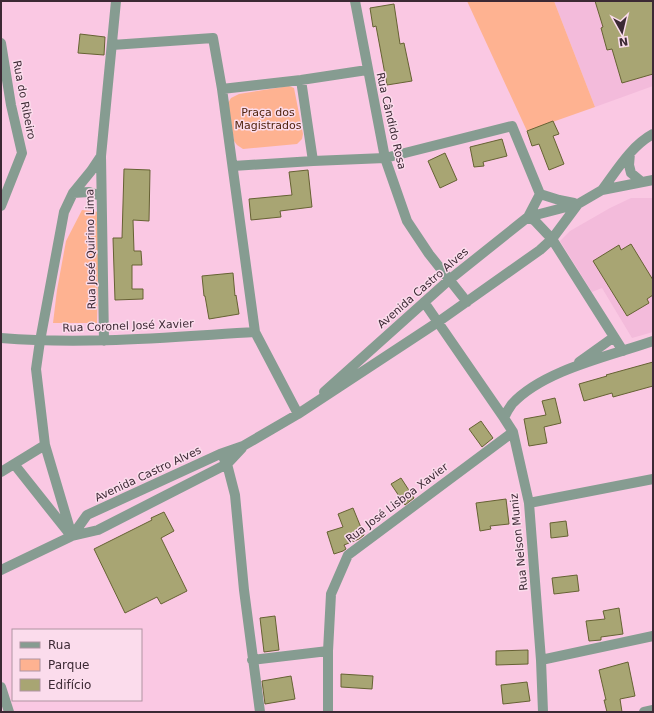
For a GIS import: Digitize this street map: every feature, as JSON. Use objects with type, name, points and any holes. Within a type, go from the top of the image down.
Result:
[{"type":"street","name":"Rua José Quirino Lima","points":[[104,341],[101,196],[102,156],[116,1]]},
{"type":"street","name":"Rua Cândido Rosa","points":[[355,1],[385,158],[407,221],[429,254],[466,302]]},
{"type":"street","points":[[112,45],[213,38],[222,89],[255,332],[298,414]]},
{"type":"street","name":"Rua do Ribeiro","points":[[1,42],[11,106],[22,153],[1,206]]},
{"type":"street","points":[[222,89],[301,80],[367,70]]},
{"type":"street","points":[[301,80],[313,161]]},
{"type":"street","points":[[233,166],[385,158],[512,126],[540,194],[528,217],[535,221],[552,240],[623,351]]},
{"type":"street","name":"Avenida Castro Alves","points":[[602,190],[630,153],[643,140],[653,134]]},
{"type":"street","points":[[630,153],[629,165],[631,173],[642,182]]},
{"type":"street","name":"Rua José Quirino Lima","points":[[72,536],[45,445],[36,369],[64,212],[73,193],[102,156]]},
{"type":"street","name":"Avenida Castro Alves","points":[[298,414],[449,280],[528,217],[578,204],[602,190],[653,180]]},
{"type":"street","points":[[73,193],[89,192],[101,196]]},
{"type":"street","points":[[540,194],[578,204]]},
{"type":"street","name":"Avenida Castro Alves","points":[[72,536],[87,515],[220,454],[243,446],[298,414],[438,322],[540,250],[552,240],[578,204]]},
{"type":"street","name":"Rua Nelson Muniz","points":[[424,302],[513,432],[528,503],[541,660],[543,712]]},
{"type":"street","name":"Rua Coronel José Xavier","points":[[1,338],[40,341],[104,341],[255,332]]},
{"type":"street","points":[[570,368],[614,337]]},
{"type":"street","points":[[504,418],[511,405],[535,385],[570,368],[653,341]]},
{"type":"street","name":"Rua José Lisboa Xavier","points":[[328,712],[328,651],[331,594],[348,555],[513,432]]},
{"type":"street","points":[[1,472],[45,445]]},
{"type":"street","name":"Avenida Castro Alves","points":[[1,570],[72,536],[98,530],[227,464],[243,446]]},
{"type":"street","points":[[220,454],[227,464],[235,495],[252,660],[260,712]]},
{"type":"street","points":[[14,464],[72,536]]},
{"type":"street","points":[[528,503],[653,479]]},
{"type":"street","points":[[541,660],[653,636]]},
{"type":"street","points":[[252,660],[328,651]]},
{"type":"street","points":[[1,687],[9,712]]},
{"type":"street","points":[[644,712],[653,710]]},
{"type":"shaded area","points":[[554,1],[653,1],[653,86],[595,107]]},
{"type":"shaded area","points":[[631,198],[653,198],[653,332],[632,338],[602,288],[592,292],[560,241],[570,231]]},
{"type":"green space","points":[[467,1],[554,1],[595,107],[527,131]]},
{"type":"green space","name":"Praça dos Magistrados","points":[[289,86],[294,88],[303,134],[302,139],[297,144],[243,149],[237,145],[234,141],[228,103],[231,98],[239,94]]},
{"type":"green space","points":[[82,210],[99,212],[97,323],[53,323],[57,290],[66,241]]},
{"type":"building","points":[[595,1],[653,1],[653,74],[622,83],[612,49],[607,50],[601,28],[603,27]]},
{"type":"building","points":[[394,4],[400,44],[404,43],[412,81],[387,85],[376,26],[373,27],[370,8]]},
{"type":"building","points":[[80,34],[105,37],[104,55],[78,53]]},
{"type":"building","points":[[553,121],[559,134],[553,136],[564,164],[549,170],[539,144],[532,146],[527,131]]},
{"type":"building","points":[[502,139],[507,156],[483,162],[484,166],[474,167],[470,147]]},
{"type":"building","points":[[445,153],[457,180],[440,188],[428,161]]},
{"type":"building","points":[[124,169],[150,170],[149,221],[133,220],[134,251],[141,251],[142,265],[132,265],[132,289],[143,289],[143,299],[115,300],[113,238],[122,238]]},
{"type":"building","points":[[308,170],[312,207],[280,211],[281,217],[251,220],[249,199],[292,195],[289,172]]},
{"type":"building","points":[[631,244],[653,280],[653,295],[647,299],[649,303],[627,316],[593,261],[619,245],[621,250]]},
{"type":"building","points":[[233,273],[235,296],[236,295],[239,314],[209,319],[204,296],[202,276]]},
{"type":"building","points":[[653,362],[653,386],[613,397],[612,393],[584,401],[579,384]]},
{"type":"building","points":[[555,398],[561,423],[544,427],[547,443],[529,446],[524,419],[546,415],[542,401]]},
{"type":"building","points":[[481,421],[493,438],[482,447],[469,429]]},
{"type":"building","points":[[401,478],[414,498],[405,505],[391,484]]},
{"type":"building","points":[[506,499],[509,524],[490,526],[491,529],[480,531],[476,503]]},
{"type":"building","points":[[353,508],[364,535],[359,539],[344,545],[346,549],[343,551],[334,554],[327,532],[343,527],[338,514]]},
{"type":"building","points":[[164,512],[174,531],[161,538],[187,591],[161,604],[157,597],[125,613],[94,549],[152,520],[151,518]]},
{"type":"building","points":[[566,521],[568,536],[551,538],[550,523]]},
{"type":"building","points":[[577,575],[579,591],[554,594],[552,578]]},
{"type":"building","points":[[619,608],[623,634],[601,637],[601,640],[589,641],[586,621],[605,619],[603,611]]},
{"type":"building","points":[[275,616],[279,650],[264,652],[260,618]]},
{"type":"building","points":[[528,650],[528,664],[496,665],[496,651]]},
{"type":"building","points":[[628,662],[635,696],[620,699],[622,712],[607,712],[604,700],[606,700],[599,670]]},
{"type":"building","points":[[341,674],[373,676],[372,689],[341,687]]},
{"type":"building","points":[[291,676],[295,699],[265,704],[262,681]]},
{"type":"building","points":[[527,682],[530,701],[503,704],[501,685]]}]
